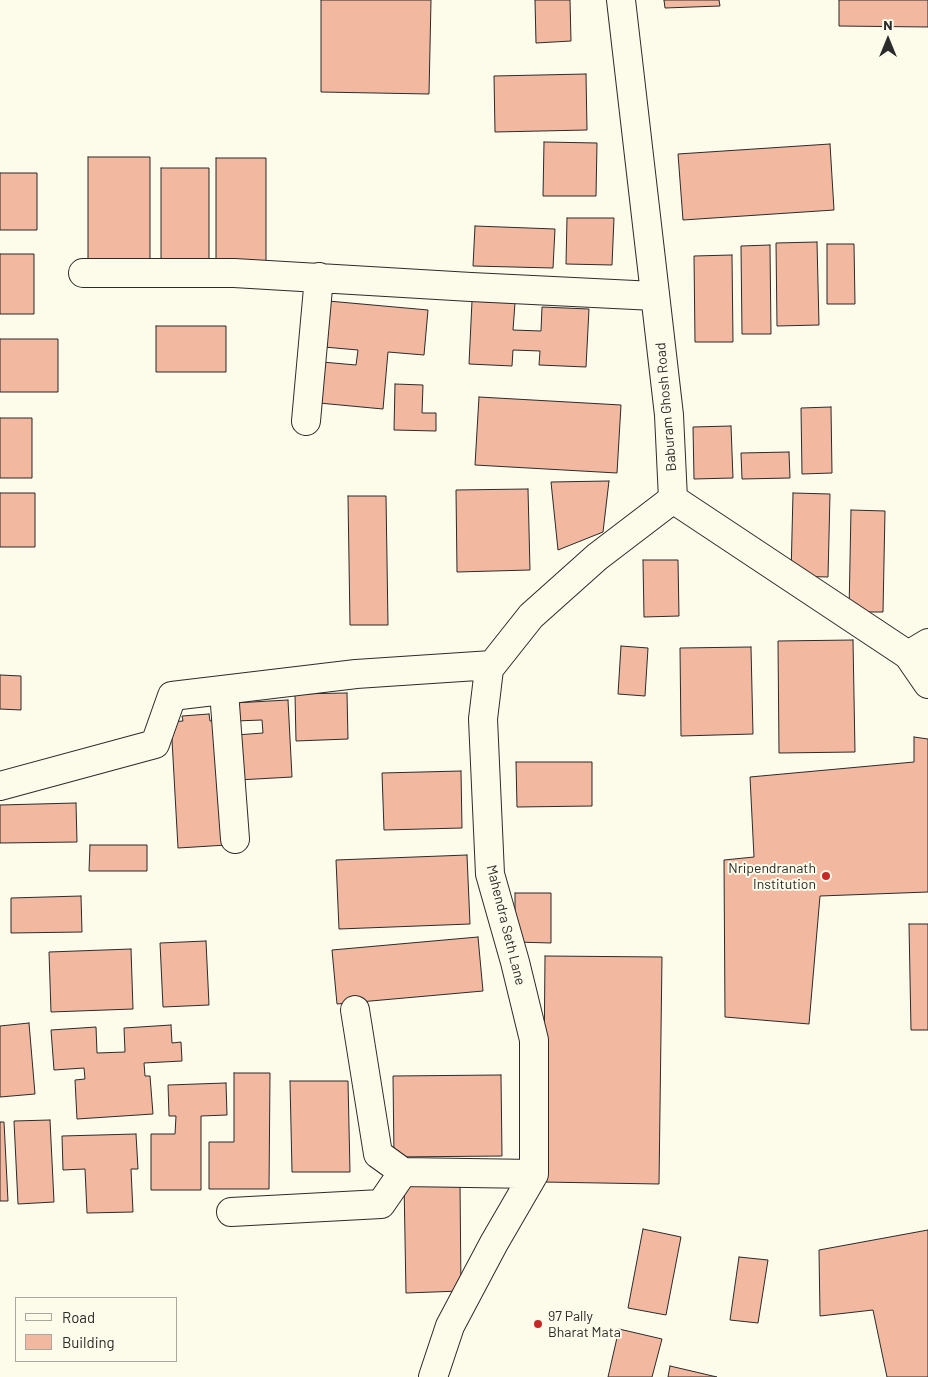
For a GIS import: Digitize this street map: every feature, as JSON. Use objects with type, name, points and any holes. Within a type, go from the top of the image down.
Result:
[{"type":"street","name":"Baburam Ghosh Road","points":[[621,0],[669,415],[673,499]]},
{"type":"street","points":[[83,272],[234,272],[655,296]]},
{"type":"street","points":[[306,422],[319,278]]},
{"type":"street","points":[[673,499],[918,649],[928,684]]},
{"type":"street","name":"Mahendra Seth Lane","points":[[534,1174],[534,1040],[515,962],[490,874],[483,719],[488,669],[531,616],[597,557],[673,499]]},
{"type":"street","points":[[0,786],[155,744],[172,696],[356,674],[492,664]]},
{"type":"street","points":[[224,691],[235,839]]},
{"type":"street","points":[[355,1010],[378,1154],[403,1172],[534,1174],[494,1243],[450,1326],[433,1377]]},
{"type":"street","points":[[231,1212],[381,1204],[403,1172]]},
{"type":"building","points":[[321,0],[431,0],[429,94],[321,92]]},
{"type":"building","points":[[535,0],[570,0],[571,41],[536,43]]},
{"type":"building","points":[[664,0],[719,0],[720,6],[665,8]]},
{"type":"building","points":[[839,0],[928,0],[928,27],[839,26]]},
{"type":"building","points":[[586,74],[587,130],[495,132],[494,76]]},
{"type":"building","points":[[544,142],[597,143],[596,196],[543,196]]},
{"type":"building","points":[[830,144],[834,210],[683,220],[678,154]]},
{"type":"building","points":[[88,157],[150,157],[150,268],[88,268]]},
{"type":"building","points":[[216,158],[266,158],[266,266],[216,266]]},
{"type":"building","points":[[161,168],[209,168],[209,266],[161,266]]},
{"type":"building","points":[[0,173],[37,173],[37,230],[0,230]]},
{"type":"building","points":[[567,218],[614,218],[612,265],[566,264]]},
{"type":"building","points":[[475,226],[555,229],[553,268],[473,266]]},
{"type":"building","points":[[817,242],[819,325],[777,326],[776,243]]},
{"type":"building","points":[[827,244],[854,244],[855,304],[827,304]]},
{"type":"building","points":[[770,245],[771,334],[742,334],[741,246]]},
{"type":"building","points":[[0,254],[34,254],[34,314],[0,314]]},
{"type":"building","points":[[732,255],[733,342],[695,342],[694,256]]},
{"type":"building","points":[[328,301],[428,310],[424,355],[388,352],[383,409],[319,403],[322,362],[356,365],[358,350],[324,347]]},
{"type":"building","points":[[472,301],[515,303],[513,330],[541,331],[542,307],[589,309],[586,367],[539,365],[540,351],[513,350],[512,366],[469,364]]},
{"type":"building","points":[[156,326],[226,326],[226,372],[156,372]]},
{"type":"building","points":[[0,339],[58,339],[58,392],[0,392]]},
{"type":"building","points":[[395,384],[423,385],[422,413],[436,413],[436,431],[394,430]]},
{"type":"building","points":[[479,397],[621,405],[617,473],[475,465]]},
{"type":"building","points":[[831,407],[832,473],[802,474],[801,408]]},
{"type":"building","points":[[0,418],[32,418],[32,478],[0,478]]},
{"type":"building","points":[[731,426],[733,478],[694,479],[693,427]]},
{"type":"building","points":[[789,452],[790,478],[742,479],[741,453]]},
{"type":"building","points":[[609,481],[603,532],[558,550],[551,482]]},
{"type":"building","points":[[528,489],[530,570],[457,572],[456,490]]},
{"type":"building","points":[[0,493],[35,493],[35,547],[0,547]]},
{"type":"building","points":[[793,493],[830,494],[828,577],[791,576]]},
{"type":"building","points":[[348,496],[386,496],[388,625],[350,625]]},
{"type":"building","points":[[851,510],[885,511],[883,612],[849,612]]},
{"type":"building","points":[[643,560],[678,560],[679,616],[644,617]]},
{"type":"building","points":[[853,640],[855,752],[779,753],[778,641]]},
{"type":"building","points":[[621,646],[648,648],[645,696],[618,694]]},
{"type":"building","points":[[751,647],[753,734],[681,736],[680,648]]},
{"type":"building","points":[[0,675],[21,676],[21,710],[0,709]]},
{"type":"building","points":[[347,693],[348,739],[296,741],[295,694]]},
{"type":"building","points":[[288,700],[292,777],[238,780],[236,735],[263,733],[262,720],[235,721],[234,703]]},
{"type":"building","points":[[209,714],[210,721],[219,720],[227,845],[178,848],[171,722],[183,721],[182,716]]},
{"type":"building","name":"Nripendranath Institution","points":[[914,737],[928,739],[928,892],[820,896],[809,1024],[725,1017],[724,860],[754,857],[750,777],[914,762]]},
{"type":"building","points":[[516,762],[592,762],[592,806],[517,807]]},
{"type":"building","points":[[461,771],[462,828],[384,830],[382,773]]},
{"type":"building","points":[[76,803],[77,842],[0,843],[0,805]]},
{"type":"building","points":[[90,845],[147,845],[147,871],[89,871]]},
{"type":"building","points":[[467,855],[470,924],[339,929],[336,860]]},
{"type":"building","points":[[515,893],[551,893],[551,943],[515,942]]},
{"type":"building","points":[[81,896],[82,932],[11,933],[11,898]]},
{"type":"building","points":[[909,924],[928,924],[928,1030],[911,1030]]},
{"type":"building","points":[[478,937],[483,991],[337,1004],[332,950]]},
{"type":"building","points":[[206,941],[209,1005],[163,1007],[160,943]]},
{"type":"building","points":[[131,949],[133,1009],[51,1012],[49,952]]},
{"type":"building","points":[[545,956],[662,957],[659,1184],[543,1182]]},
{"type":"building","points":[[29,1023],[35,1094],[0,1097],[0,1026]]},
{"type":"building","points":[[171,1025],[172,1043],[181,1042],[182,1061],[144,1063],[145,1076],[150,1076],[153,1114],[77,1119],[75,1080],[85,1079],[84,1068],[54,1070],[51,1030],[96,1027],[97,1053],[125,1052],[124,1028]]},
{"type":"building","points":[[234,1073],[270,1073],[269,1189],[209,1189],[209,1142],[234,1142]]},
{"type":"building","points":[[501,1075],[502,1156],[394,1157],[393,1076]]},
{"type":"building","points":[[290,1081],[348,1081],[350,1172],[292,1172]]},
{"type":"building","points":[[226,1083],[227,1115],[201,1116],[201,1190],[151,1190],[151,1134],[175,1134],[176,1116],[169,1116],[168,1085]]},
{"type":"building","points":[[50,1120],[54,1202],[18,1204],[14,1121]]},
{"type":"building","points":[[0,1122],[4,1122],[8,1201],[0,1201]]},
{"type":"building","points":[[136,1134],[138,1169],[131,1169],[133,1212],[87,1213],[85,1169],[63,1170],[62,1136]]},
{"type":"building","points":[[404,1182],[460,1182],[461,1291],[406,1293]]},
{"type":"building","points":[[643,1229],[681,1237],[666,1315],[628,1308]]},
{"type":"building","points":[[928,1230],[928,1377],[887,1377],[873,1310],[820,1316],[819,1250]]},
{"type":"building","points":[[739,1257],[768,1260],[758,1323],[730,1320]]},
{"type":"building","points":[[619,1329],[662,1339],[652,1377],[608,1377]]},
{"type":"building","points":[[670,1366],[717,1377],[668,1377]]},
{"type":"place","name":"Nripendranath Institution","points":[[826,876]]},
{"type":"place","name":"97 Pally Bharat Mata","points":[[538,1324]]}]
